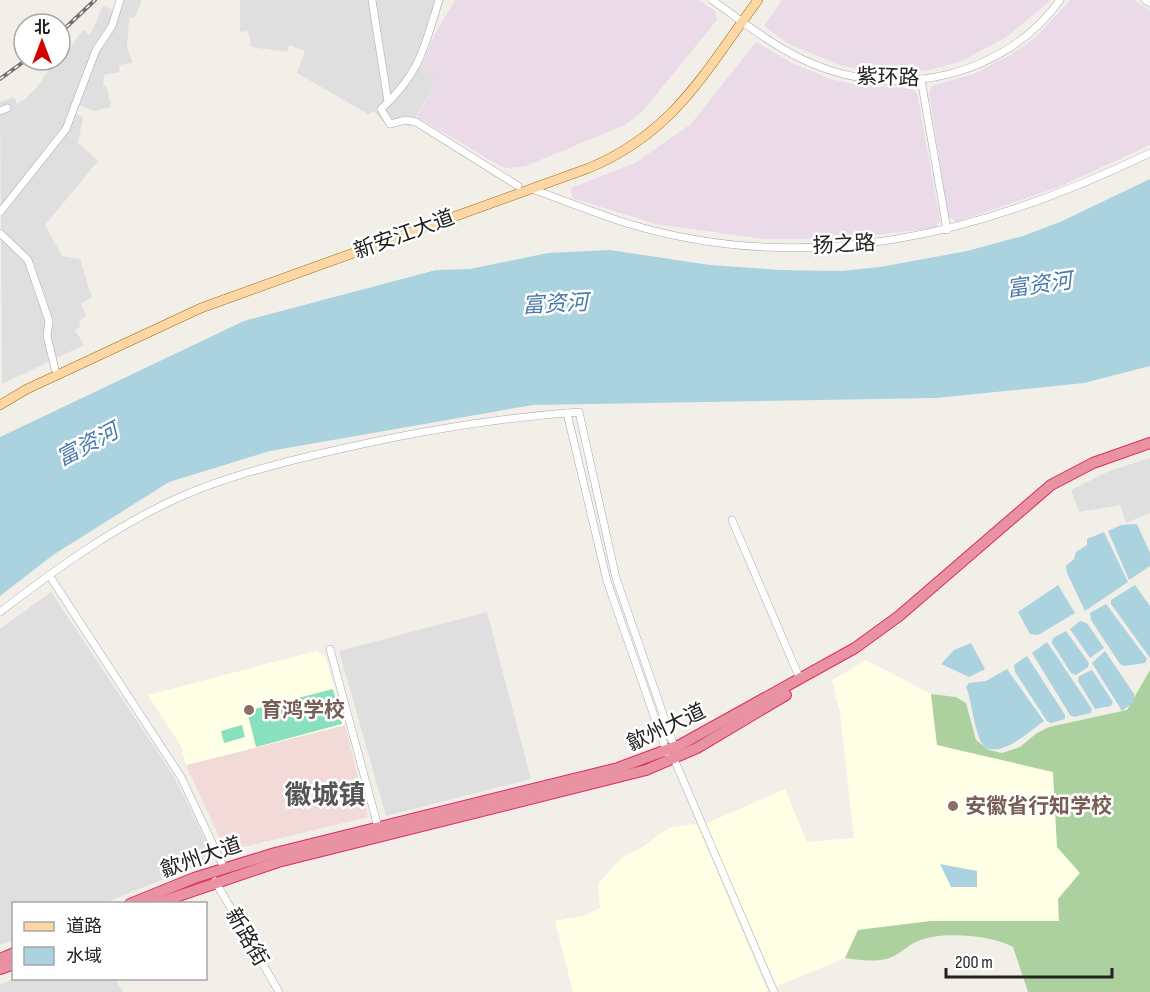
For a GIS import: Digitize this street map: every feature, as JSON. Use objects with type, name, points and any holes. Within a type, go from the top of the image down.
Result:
[{"type":"highway","name":"歙州大道","points":[[133,902],[224,868],[378,827],[672,755],[882,630],[1051,485],[1093,463],[1150,443]]},
{"type":"highway","name":"歙州大道","points":[[158,902],[216,881],[303,855],[620,778],[672,755],[758,713],[872,645],[1055,491],[1096,469],[1150,450]]},
{"type":"main road","name":"新安江大道","points":[[0,405],[37,384],[201,308],[600,164],[651,134],[684,101],[740,20],[750,0]]},
{"type":"main road","name":"新安江大道","points":[[0,398],[55,369],[199,302],[598,158],[647,129],[679,97],[758,0]]},
{"type":"street","points":[[0,212],[66,129],[96,50],[112,26],[120,0]]},
{"type":"street","points":[[372,0],[388,102]]},
{"type":"street","points":[[440,0],[418,65],[406,85],[381,109],[390,124],[406,120],[416,122],[518,186]]},
{"type":"street","name":"紫环路","points":[[712,0],[787,52],[823,69],[878,81],[921,79],[962,70],[999,54],[1035,27],[1060,0]]},
{"type":"street","points":[[1145,0],[1150,3]]},
{"type":"street","points":[[921,79],[947,230]]},
{"type":"street","name":"扬之路","points":[[531,189],[627,224],[740,244],[778,247],[858,244],[911,238],[947,230],[1059,195],[1150,153]]},
{"type":"street","points":[[0,233],[28,261],[49,321],[47,336],[55,369]]},
{"type":"street","points":[[0,612],[50,575],[163,505],[224,480],[297,459],[395,437],[496,420],[579,412],[616,578],[672,755]]},
{"type":"street","points":[[567,413],[607,581],[672,755],[774,992]]},
{"type":"street","points":[[732,520],[800,679]]},
{"type":"street","points":[[50,575],[180,777],[224,868]]},
{"type":"street","points":[[330,649],[378,827]]},
{"type":"street","name":"新路街","points":[[216,881],[279,992]]},
{"type":"shaded area","points":[[117,0],[142,0],[135,17],[129,18],[127,48],[133,63],[119,65],[120,72],[104,75],[103,85],[107,88],[111,107],[95,111],[79,105],[76,114],[83,117],[78,143],[98,161],[45,225],[62,256],[80,259],[92,298],[81,303],[86,316],[79,321],[81,326],[75,330],[84,345],[2,384],[0,102],[14,97],[17,104],[24,100],[38,86],[47,72],[72,72],[72,45],[83,30],[90,35],[103,6],[115,11]]},
{"type":"shaded area","points":[[240,0],[444,0],[421,66],[439,77],[410,127],[402,124],[394,127],[386,125],[374,111],[368,114],[297,73],[305,51],[289,45],[287,52],[251,47],[248,31],[240,32]]},
{"type":"shaded area","points":[[455,0],[699,0],[715,11],[717,20],[642,112],[625,125],[526,166],[510,168],[502,167],[417,117],[439,77],[421,66],[436,32]]},
{"type":"shaded area","points":[[782,0],[1051,0],[1008,36],[962,61],[930,70],[886,73],[841,66],[787,43],[764,26]]},
{"type":"shaded area","points":[[1070,0],[1134,0],[1150,11],[1150,145],[1059,187],[956,222],[948,216],[929,93],[932,86],[974,74],[1012,54],[1036,37]]},
{"type":"shaded area","points":[[756,42],[794,64],[830,79],[862,86],[910,88],[917,92],[940,220],[935,228],[841,239],[764,239],[656,224],[572,198],[571,188],[635,163],[691,124]]},
{"type":"shaded area","points":[[1150,458],[1150,513],[1126,523],[1120,505],[1079,512],[1071,490],[1109,471]]},
{"type":"shaded area","points":[[51,592],[173,775],[210,849],[208,861],[107,902],[12,902],[12,940],[0,945],[0,629]]},
{"type":"shaded area","points":[[487,612],[531,779],[386,816],[339,651]]},
{"type":"shaded area","name":"育鸿学校","points":[[316,651],[325,656],[345,725],[186,765],[181,746],[148,695]]},
{"type":"shaded area","name":"安徽省行知学校","points":[[866,660],[931,694],[937,745],[1053,772],[1057,847],[1080,873],[1058,899],[1059,921],[931,921],[858,930],[845,958],[777,986],[705,824],[785,789],[807,842],[854,838],[840,712],[832,680]]},
{"type":"shaded area","points":[[345,725],[368,817],[235,849],[222,843],[186,765]]},
{"type":"shaded area","points":[[697,824],[768,992],[573,992],[555,921],[584,916],[600,908],[598,884],[621,858],[644,846],[668,828]]},
{"type":"shaded area","points":[[12,979],[116,980],[123,992],[0,992],[0,985]]},
{"type":"green space","points":[[1150,670],[1150,992],[1028,992],[1013,947],[980,937],[953,935],[928,938],[914,943],[891,958],[881,960],[845,958],[858,930],[931,921],[1059,921],[1058,899],[1080,873],[1057,847],[1053,772],[937,745],[931,694],[956,697],[966,703],[976,740],[989,750],[1002,753],[1020,747],[1037,733],[1049,727],[1127,710]]},
{"type":"green space","points":[[333,689],[342,724],[256,747],[247,711]]},
{"type":"green space","points":[[242,725],[245,737],[224,743],[221,731]]},
{"type":"water","name":"富资河","points":[[1150,179],[1150,366],[1084,383],[936,398],[533,405],[270,451],[169,482],[53,555],[0,596],[0,437],[244,321],[436,270],[470,269],[548,253],[610,250],[710,265],[781,270],[841,271],[880,267],[967,251],[1023,236],[1060,222]]},
{"type":"water","points":[[1137,524],[1150,553],[1150,566],[1129,580],[1108,531],[1121,525]]},
{"type":"water","points":[[1104,532],[1128,582],[1085,611],[1067,573],[1066,566],[1074,559],[1076,552],[1087,545],[1087,539]]},
{"type":"water","points":[[1058,585],[1075,613],[1038,635],[1030,634],[1018,612]]},
{"type":"water","points":[[1135,585],[1150,606],[1150,658],[1111,604],[1111,600]]},
{"type":"water","points":[[1106,604],[1147,659],[1145,663],[1124,666],[1120,664],[1091,620],[1090,613]]},
{"type":"water","points":[[1080,621],[1087,623],[1104,648],[1090,658],[1070,629]]},
{"type":"water","points":[[1066,631],[1089,663],[1088,667],[1076,675],[1071,673],[1052,643],[1053,638]]},
{"type":"water","points":[[1047,642],[1092,709],[1091,713],[1074,717],[1070,715],[1032,653]]},
{"type":"water","points":[[971,643],[985,669],[969,677],[941,664],[954,650]]},
{"type":"water","points":[[1105,651],[1134,694],[1134,702],[1122,711],[1092,663]]},
{"type":"water","points":[[1027,656],[1065,715],[1065,719],[1051,723],[1047,721],[1015,672],[1014,665]]},
{"type":"water","points":[[1007,669],[1044,721],[1010,745],[1000,749],[991,749],[984,746],[979,737],[966,687],[969,683],[986,681]]},
{"type":"water","points":[[1092,670],[1113,702],[1111,706],[1095,709],[1078,681],[1079,676]]},
{"type":"water","points":[[940,864],[977,871],[977,887],[951,887]]},
{"type":"railway","points":[[72,22],[95,0]]},
{"type":"railway","points":[[0,79],[12,70]]},
{"type":"place","name":"育鸿学校","points":[[249,710]]},
{"type":"place","name":"安徽省行知学校","points":[[953,806]]},
{"type":"district","name":"徽城镇","points":[[325,795]]}]
